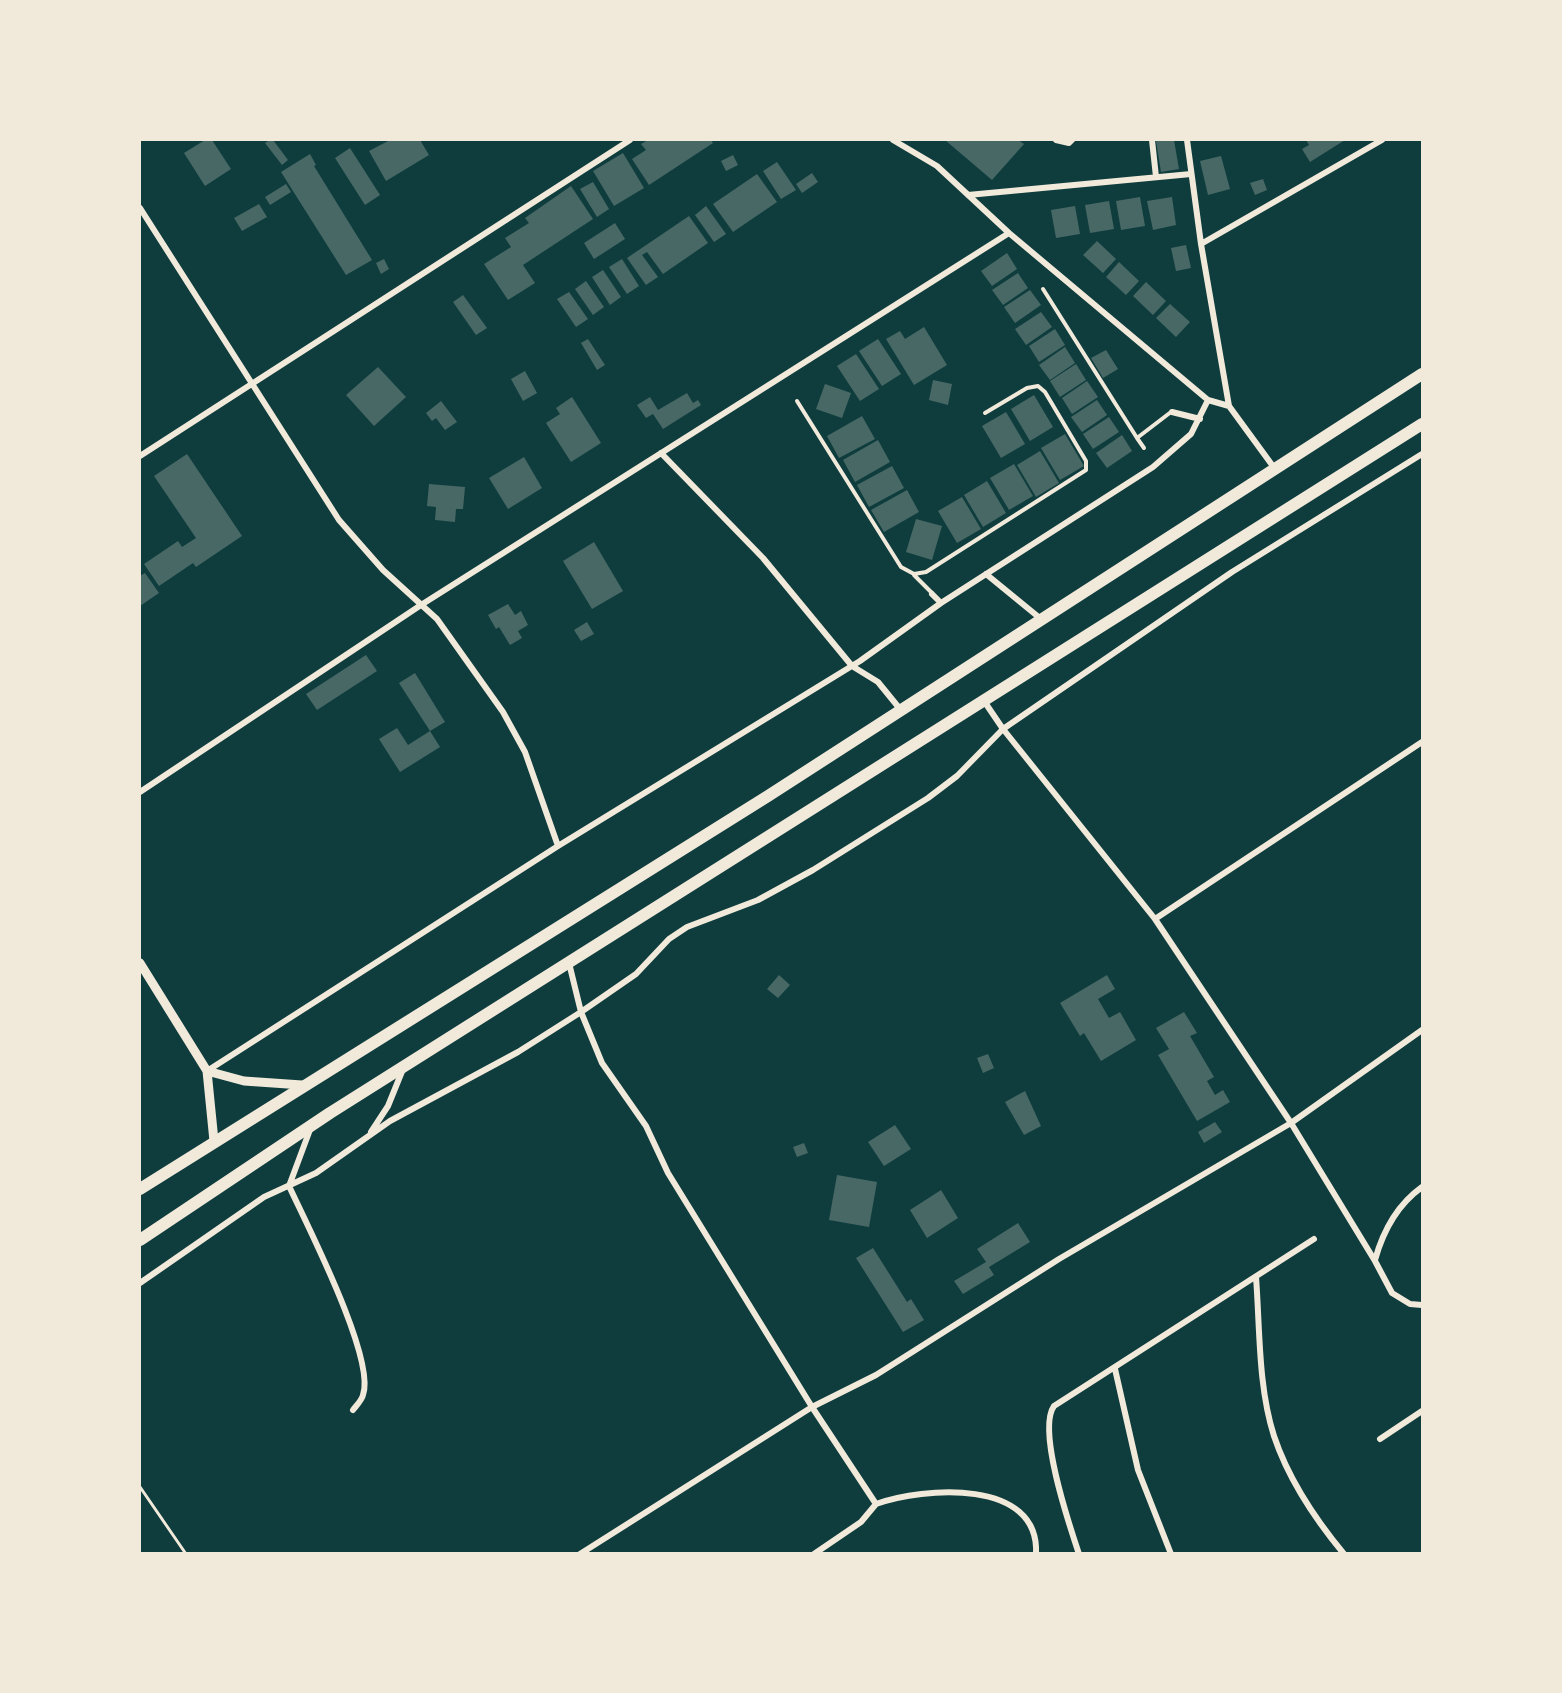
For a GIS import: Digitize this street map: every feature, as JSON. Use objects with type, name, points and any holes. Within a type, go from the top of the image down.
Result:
[{"type":"highway","points":[[140,1189],[302,1085],[758,802],[1422,374]]},
{"type":"highway","points":[[140,1240],[313,1124],[1422,424]]},
{"type":"street","points":[[140,456],[630,140]]},
{"type":"street","points":[[893,140],[937,166],[1009,233],[1208,400],[1229,406]]},
{"type":"street","points":[[1056,140],[1069,143],[1072,140]]},
{"type":"street","points":[[1152,140],[1156,177]]},
{"type":"street","points":[[1187,140],[1201,244],[1229,406],[1276,470]]},
{"type":"street","points":[[1201,244],[1382,140]]},
{"type":"street","points":[[968,195],[1191,174]]},
{"type":"street","points":[[140,208],[339,520],[383,570],[437,619],[503,712],[525,752],[558,846]]},
{"type":"street","points":[[140,792],[421,605],[1009,233]]},
{"type":"street","points":[[207,1071],[558,846],[852,666],[941,603],[1153,467],[1179,447],[1200,419],[1208,400]]},
{"type":"street","points":[[1172,412],[1200,419]]},
{"type":"street","points":[[661,453],[763,558],[852,666],[878,682],[900,709]]},
{"type":"street","points":[[140,1283],[264,1197],[316,1173],[420,1104],[518,1052],[581,1012],[636,974],[669,939],[687,927],[767,895],[813,870],[928,798],[957,776],[1003,729],[1232,572],[1422,454]]},
{"type":"street","points":[[986,574],[1041,619]]},
{"type":"street","points":[[932,594],[941,603]]},
{"type":"street","points":[[984,701],[1003,729],[1155,919],[1291,1123],[1392,1293],[1410,1304],[1422,1305]]},
{"type":"street","points":[[1155,919],[1422,742]]},
{"type":"street","points":[[140,963],[207,1071],[214,1141]]},
{"type":"street","points":[[569,963],[581,1012],[602,1063],[646,1126],[668,1173],[812,1407],[876,1504]]},
{"type":"street","points":[[580,1554],[812,1407],[876,1375],[1059,1260],[1291,1123],[1422,1030]]},
{"type":"street","points":[[369,1136],[388,1106],[405,1066]]},
{"type":"street","points":[[207,1071],[244,1081],[302,1085]]},
{"type":"street","points":[[313,1124],[289,1186],[358,1340],[365,1377],[364,1395],[353,1410]]},
{"type":"street","points":[[1375,1261],[1381,1238],[1393,1218],[1412,1195],[1422,1187]]},
{"type":"street","points":[[1078,1554],[1058,1482],[1048,1427],[1049,1414],[1065,1397],[1115,1369],[1314,1239]]},
{"type":"street","points":[[1256,1277],[1264,1389],[1274,1435],[1287,1467],[1312,1509],[1344,1554]]},
{"type":"street","points":[[1115,1369],[1138,1470],[1171,1554]]},
{"type":"street","points":[[1380,1439],[1422,1411]]},
{"type":"street","points":[[814,1554],[824,1550],[861,1522],[876,1504],[888,1500],[954,1492],[981,1493],[1013,1506],[1028,1520],[1036,1540],[1036,1554]]},
{"type":"lane","points":[[1043,289],[1144,448]]},
{"type":"lane","points":[[914,574],[926,572],[1086,470],[1086,461],[1042,389],[1034,386],[1027,388],[985,413]]},
{"type":"lane","points":[[797,401],[901,567],[914,574],[932,594]]},
{"type":"lane","points":[[1137,438],[1172,412]]},
{"type":"path","points":[[140,1487],[186,1554]]},
{"type":"building","points":[[205,140],[212,140],[231,169],[205,186],[184,153]]},
{"type":"building","points":[[273,140],[288,160],[282,165],[265,143]]},
{"type":"building","points":[[390,140],[420,140],[429,155],[386,181],[369,151]]},
{"type":"building","points":[[648,140],[711,140],[713,143],[649,185],[632,159],[646,150],[641,144]]},
{"type":"building","points":[[945,140],[1018,140],[1024,144],[992,180]]},
{"type":"building","points":[[1174,140],[1179,169],[1161,172],[1156,141]]},
{"type":"building","points":[[1306,140],[1345,140],[1310,162],[1302,149],[1309,145]]},
{"type":"building","points":[[350,148],[380,195],[365,205],[335,158]]},
{"type":"building","points":[[623,153],[644,188],[614,206],[593,171]]},
{"type":"building","points":[[310,154],[316,165],[314,166],[372,260],[346,275],[281,172]]},
{"type":"building","points":[[733,155],[738,165],[726,171],[721,161]]},
{"type":"building","points":[[1221,156],[1230,189],[1208,195],[1200,161]]},
{"type":"building","points":[[777,162],[796,190],[781,199],[763,171]]},
{"type":"building","points":[[812,173],[818,182],[802,193],[796,184]]},
{"type":"building","points":[[757,174],[777,202],[733,232],[713,204]]},
{"type":"building","points":[[1263,179],[1267,190],[1255,195],[1250,183]]},
{"type":"building","points":[[593,182],[609,209],[597,217],[580,189]]},
{"type":"building","points":[[286,184],[291,192],[270,205],[265,197]]},
{"type":"building","points":[[571,186],[593,219],[523,265],[535,283],[508,300],[484,264],[511,247],[505,238],[529,223],[525,218]]},
{"type":"building","points":[[1140,197],[1145,226],[1121,230],[1116,201]]},
{"type":"building","points":[[1172,197],[1176,225],[1153,230],[1147,201]]},
{"type":"building","points":[[1109,201],[1114,229],[1090,233],[1085,205]]},
{"type":"building","points":[[259,204],[267,217],[242,231],[234,218]]},
{"type":"building","points":[[706,206],[726,234],[714,242],[695,215]]},
{"type":"building","points":[[1075,206],[1080,234],[1056,238],[1051,210]]},
{"type":"building","points":[[689,216],[708,243],[663,274],[647,252],[642,255],[658,277],[646,285],[627,258]]},
{"type":"building","points":[[615,223],[625,239],[594,259],[584,243]]},
{"type":"building","points":[[1097,241],[1116,259],[1103,273],[1083,255]]},
{"type":"building","points":[[1186,245],[1191,268],[1176,271],[1171,248]]},
{"type":"building","points":[[1007,253],[1017,269],[992,286],[981,271]]},
{"type":"building","points":[[384,259],[389,269],[381,274],[376,263]]},
{"type":"building","points":[[622,259],[639,286],[627,294],[609,267]]},
{"type":"building","points":[[1119,262],[1139,281],[1126,295],[1106,277]]},
{"type":"building","points":[[603,270],[621,297],[610,305],[592,277]]},
{"type":"building","points":[[1018,273],[1028,288],[1003,305],[992,290]]},
{"type":"building","points":[[586,281],[604,307],[593,315],[575,289]]},
{"type":"building","points":[[1146,282],[1166,301],[1153,315],[1133,296]]},
{"type":"building","points":[[1030,290],[1041,305],[1015,323],[1004,307]]},
{"type":"building","points":[[569,292],[588,319],[576,327],[557,299]]},
{"type":"building","points":[[463,295],[487,328],[476,335],[453,302]]},
{"type":"building","points":[[1170,304],[1190,322],[1176,337],[1156,318]]},
{"type":"building","points":[[1041,312],[1052,327],[1026,345],[1015,329]]},
{"type":"building","points":[[924,327],[947,365],[914,385],[886,339],[900,331],[905,339]]},
{"type":"building","points":[[1055,329],[1065,345],[1039,362],[1029,346]]},
{"type":"building","points":[[588,339],[605,365],[597,370],[581,343]]},
{"type":"building","points":[[878,339],[901,374],[882,386],[859,351]]},
{"type":"building","points":[[1065,347],[1075,363],[1050,380],[1039,365]]},
{"type":"building","points":[[1106,350],[1118,369],[1103,378],[1091,358]]},
{"type":"building","points":[[856,354],[879,389],[860,401],[837,366]]},
{"type":"building","points":[[1076,364],[1086,380],[1060,397],[1050,381]]},
{"type":"building","points":[[378,367],[406,397],[374,426],[346,395]]},
{"type":"building","points":[[525,371],[537,393],[523,401],[511,379]]},
{"type":"building","points":[[933,380],[952,384],[948,405],[929,400]]},
{"type":"building","points":[[1087,381],[1098,397],[1072,414],[1062,398]]},
{"type":"building","points":[[825,384],[851,393],[842,418],[816,409]]},
{"type":"building","points":[[687,393],[693,403],[698,400],[701,405],[663,429],[653,414],[646,418],[637,405],[650,397],[658,410]]},
{"type":"building","points":[[1034,395],[1053,427],[1030,441],[1011,409]]},
{"type":"building","points":[[572,397],[601,443],[571,462],[546,423],[560,414],[556,408]]},
{"type":"building","points":[[1097,400],[1107,415],[1082,432],[1071,417]]},
{"type":"building","points":[[441,401],[457,422],[445,430],[436,418],[432,421],[426,413]]},
{"type":"building","points":[[1006,412],[1025,444],[1001,458],[982,426]]},
{"type":"building","points":[[862,416],[875,439],[839,458],[827,436]]},
{"type":"building","points":[[1109,417],[1119,432],[1093,449],[1083,434]]},
{"type":"building","points":[[1065,434],[1084,466],[1060,480],[1041,448]]},
{"type":"building","points":[[1122,435],[1132,451],[1107,468],[1096,453]]},
{"type":"building","points":[[878,440],[890,462],[855,482],[843,460]]},
{"type":"building","points":[[1040,451],[1059,483],[1036,497],[1017,465]]},
{"type":"building","points":[[187,454],[242,536],[196,567],[193,563],[159,586],[144,564],[178,541],[182,547],[196,538],[154,476]]},
{"type":"building","points":[[524,457],[542,488],[508,509],[489,478]]},
{"type":"building","points":[[1014,464],[1033,496],[1009,510],[990,478]]},
{"type":"building","points":[[892,466],[904,488],[869,507],[857,485]]},
{"type":"building","points":[[987,481],[1006,513],[983,527],[964,495]]},
{"type":"building","points":[[429,484],[465,487],[463,509],[456,509],[455,522],[435,520],[436,507],[427,506]]},
{"type":"building","points":[[907,490],[919,512],[884,532],[871,510]]},
{"type":"building","points":[[962,497],[981,529],[957,543],[938,511]]},
{"type":"building","points":[[916,519],[942,526],[932,560],[906,552]]},
{"type":"building","points":[[594,542],[623,591],[592,609],[563,561]]},
{"type":"building","points":[[145,573],[159,593],[140,606],[140,576]]},
{"type":"building","points":[[508,604],[515,615],[521,611],[528,625],[518,631],[522,638],[510,645],[499,627],[496,629],[488,615]]},
{"type":"building","points":[[587,622],[594,634],[581,641],[574,630]]},
{"type":"building","points":[[366,655],[377,671],[317,710],[306,694]]},
{"type":"building","points":[[415,673],[445,722],[430,731],[399,683]]},
{"type":"building","points":[[397,728],[408,745],[430,731],[440,747],[400,772],[379,739]]},
{"type":"building","points":[[779,975],[790,985],[778,998],[767,989]]},
{"type":"building","points":[[1107,975],[1115,989],[1098,999],[1109,1018],[1120,1012],[1136,1040],[1101,1061],[1084,1033],[1080,1036],[1060,1003]]},
{"type":"building","points":[[1184,1012],[1197,1033],[1190,1036],[1214,1077],[1207,1081],[1215,1095],[1223,1090],[1230,1102],[1197,1121],[1158,1055],[1169,1049],[1156,1028]]},
{"type":"building","points":[[988,1054],[994,1068],[983,1073],[977,1058]]},
{"type":"building","points":[[1025,1091],[1041,1126],[1024,1135],[1005,1102]]},
{"type":"building","points":[[1215,1122],[1222,1132],[1204,1143],[1198,1132]]},
{"type":"building","points":[[895,1125],[911,1149],[884,1166],[868,1142]]},
{"type":"building","points":[[804,1143],[808,1153],[797,1157],[793,1147]]},
{"type":"building","points":[[837,1175],[877,1182],[869,1227],[829,1220]]},
{"type":"building","points":[[941,1190],[958,1218],[927,1238],[910,1210]]},
{"type":"building","points":[[1018,1223],[1030,1242],[989,1267],[994,1275],[963,1294],[954,1281],[986,1262],[977,1249]]},
{"type":"building","points":[[873,1248],[907,1302],[911,1299],[924,1320],[903,1332],[856,1258]]}]
